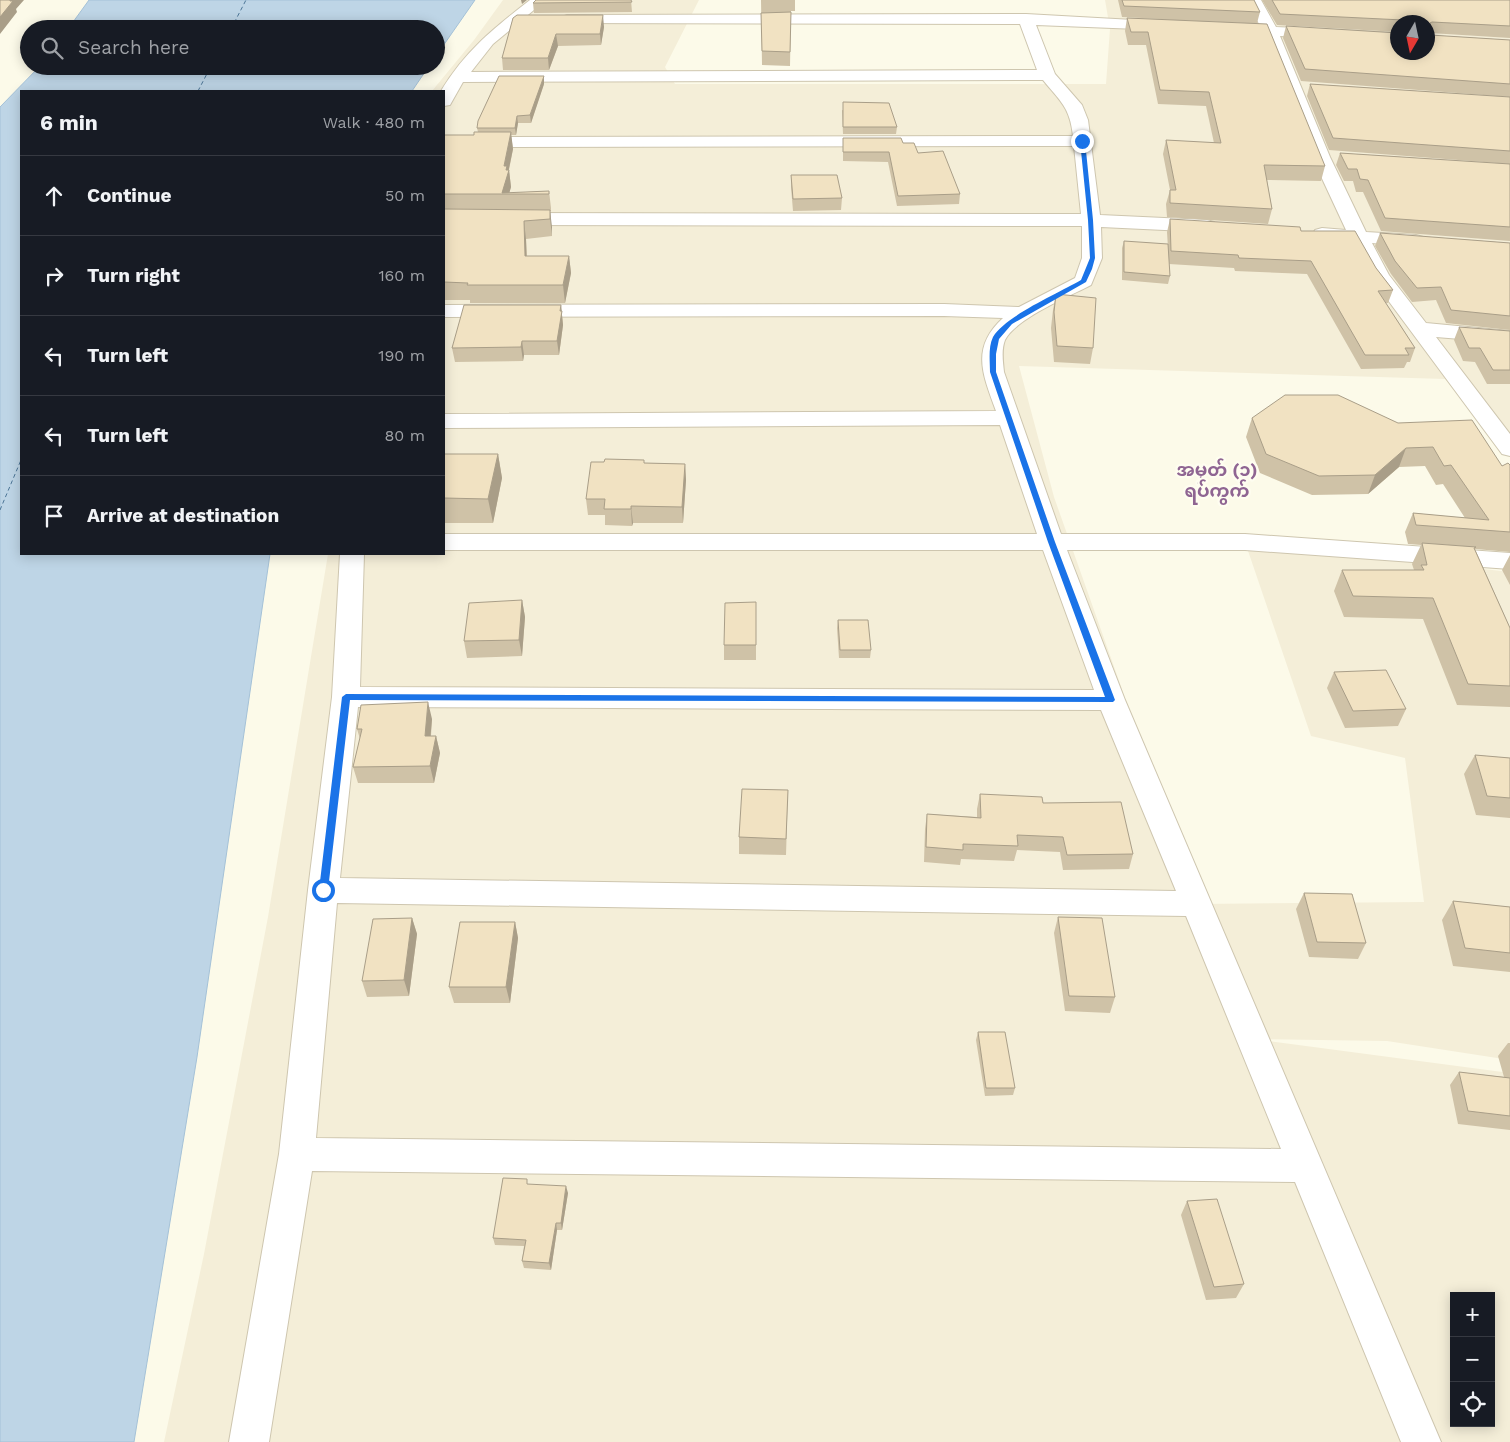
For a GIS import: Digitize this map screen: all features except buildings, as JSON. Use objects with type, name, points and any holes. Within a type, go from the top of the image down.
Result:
[{"type":"street","points":[[445,99],[458,77],[488,41],[539,0]]},
{"type":"street","points":[[889,0],[891,19]]},
{"type":"street","points":[[1254,0],[1270,30],[1321,156],[1359,237],[1380,276],[1508,445]]},
{"type":"street","points":[[555,20],[1026,19],[1097,15],[1174,26]]},
{"type":"street","points":[[1026,19],[1047,75],[1076,109],[1080,120],[1091,220],[1092,258],[1084,281],[1024,313],[1010,323],[996,338],[993,354],[993,372],[1052,542],[1110,700],[1421,1442]]},
{"type":"street","points":[[515,20],[535,20]]},
{"type":"street","points":[[1213,28],[1390,38]]},
{"type":"street","points":[[458,77],[1047,75]]},
{"type":"street","points":[[1294,88],[1313,89]]},
{"type":"street","points":[[445,142],[1082,141]]},
{"type":"street","points":[[1321,156],[1341,158]]},
{"type":"street","points":[[445,219],[1091,220],[1222,227]]},
{"type":"street","points":[[1300,233],[1435,242]]},
{"type":"street","points":[[445,310],[944,310],[1024,313]]},
{"type":"street","points":[[1420,329],[1510,336]]},
{"type":"street","points":[[445,421],[1008,418]]},
{"type":"street","points":[[445,542],[1245,542],[1510,561]]},
{"type":"street","points":[[249,1442],[297,1154],[323,890],[346,697],[352,555]]},
{"type":"street","points":[[346,697],[1110,700]]},
{"type":"street","points":[[323,890],[1196,904]]},
{"type":"street","points":[[297,1154],[1306,1166]]},
{"type":"shaded area","points":[[503,0],[699,0],[665,67],[675,84],[1106,84],[1110,29],[1105,0],[1510,0],[1510,454],[1445,379],[1019,366],[1054,497],[1198,904],[1424,902],[1405,758],[1311,736],[1245,542],[1510,572],[1510,1060],[1387,1041],[1252,1039],[1510,1073],[1510,1442],[164,1442],[204,1254],[268,917],[328,555],[445,555],[445,90],[433,90],[474,40]]},
{"type":"water","points":[[89,0],[475,0],[445,43],[445,20],[75,20]]},
{"type":"water","points":[[31,75],[423,75],[413,90],[20,90],[20,555],[270,555],[197,1057],[134,1442],[0,1442],[0,107]]},
{"type":"ferry route","points":[[236,20],[246,0]]},
{"type":"ferry route","points":[[199,90],[206,75]]},
{"type":"ferry route","points":[[0,510],[20,462]]},
{"type":"district","name":"အမှတ် (၁) ရပ်ကွက်","points":[[1217,479]]},
{"type":"route","points":[[323,890],[346,697],[1110,700],[1052,542],[993,372],[993,354],[996,338],[1010,323],[1024,313],[1084,281],[1089,269],[1092,258],[1091,220],[1082,141]]}]
